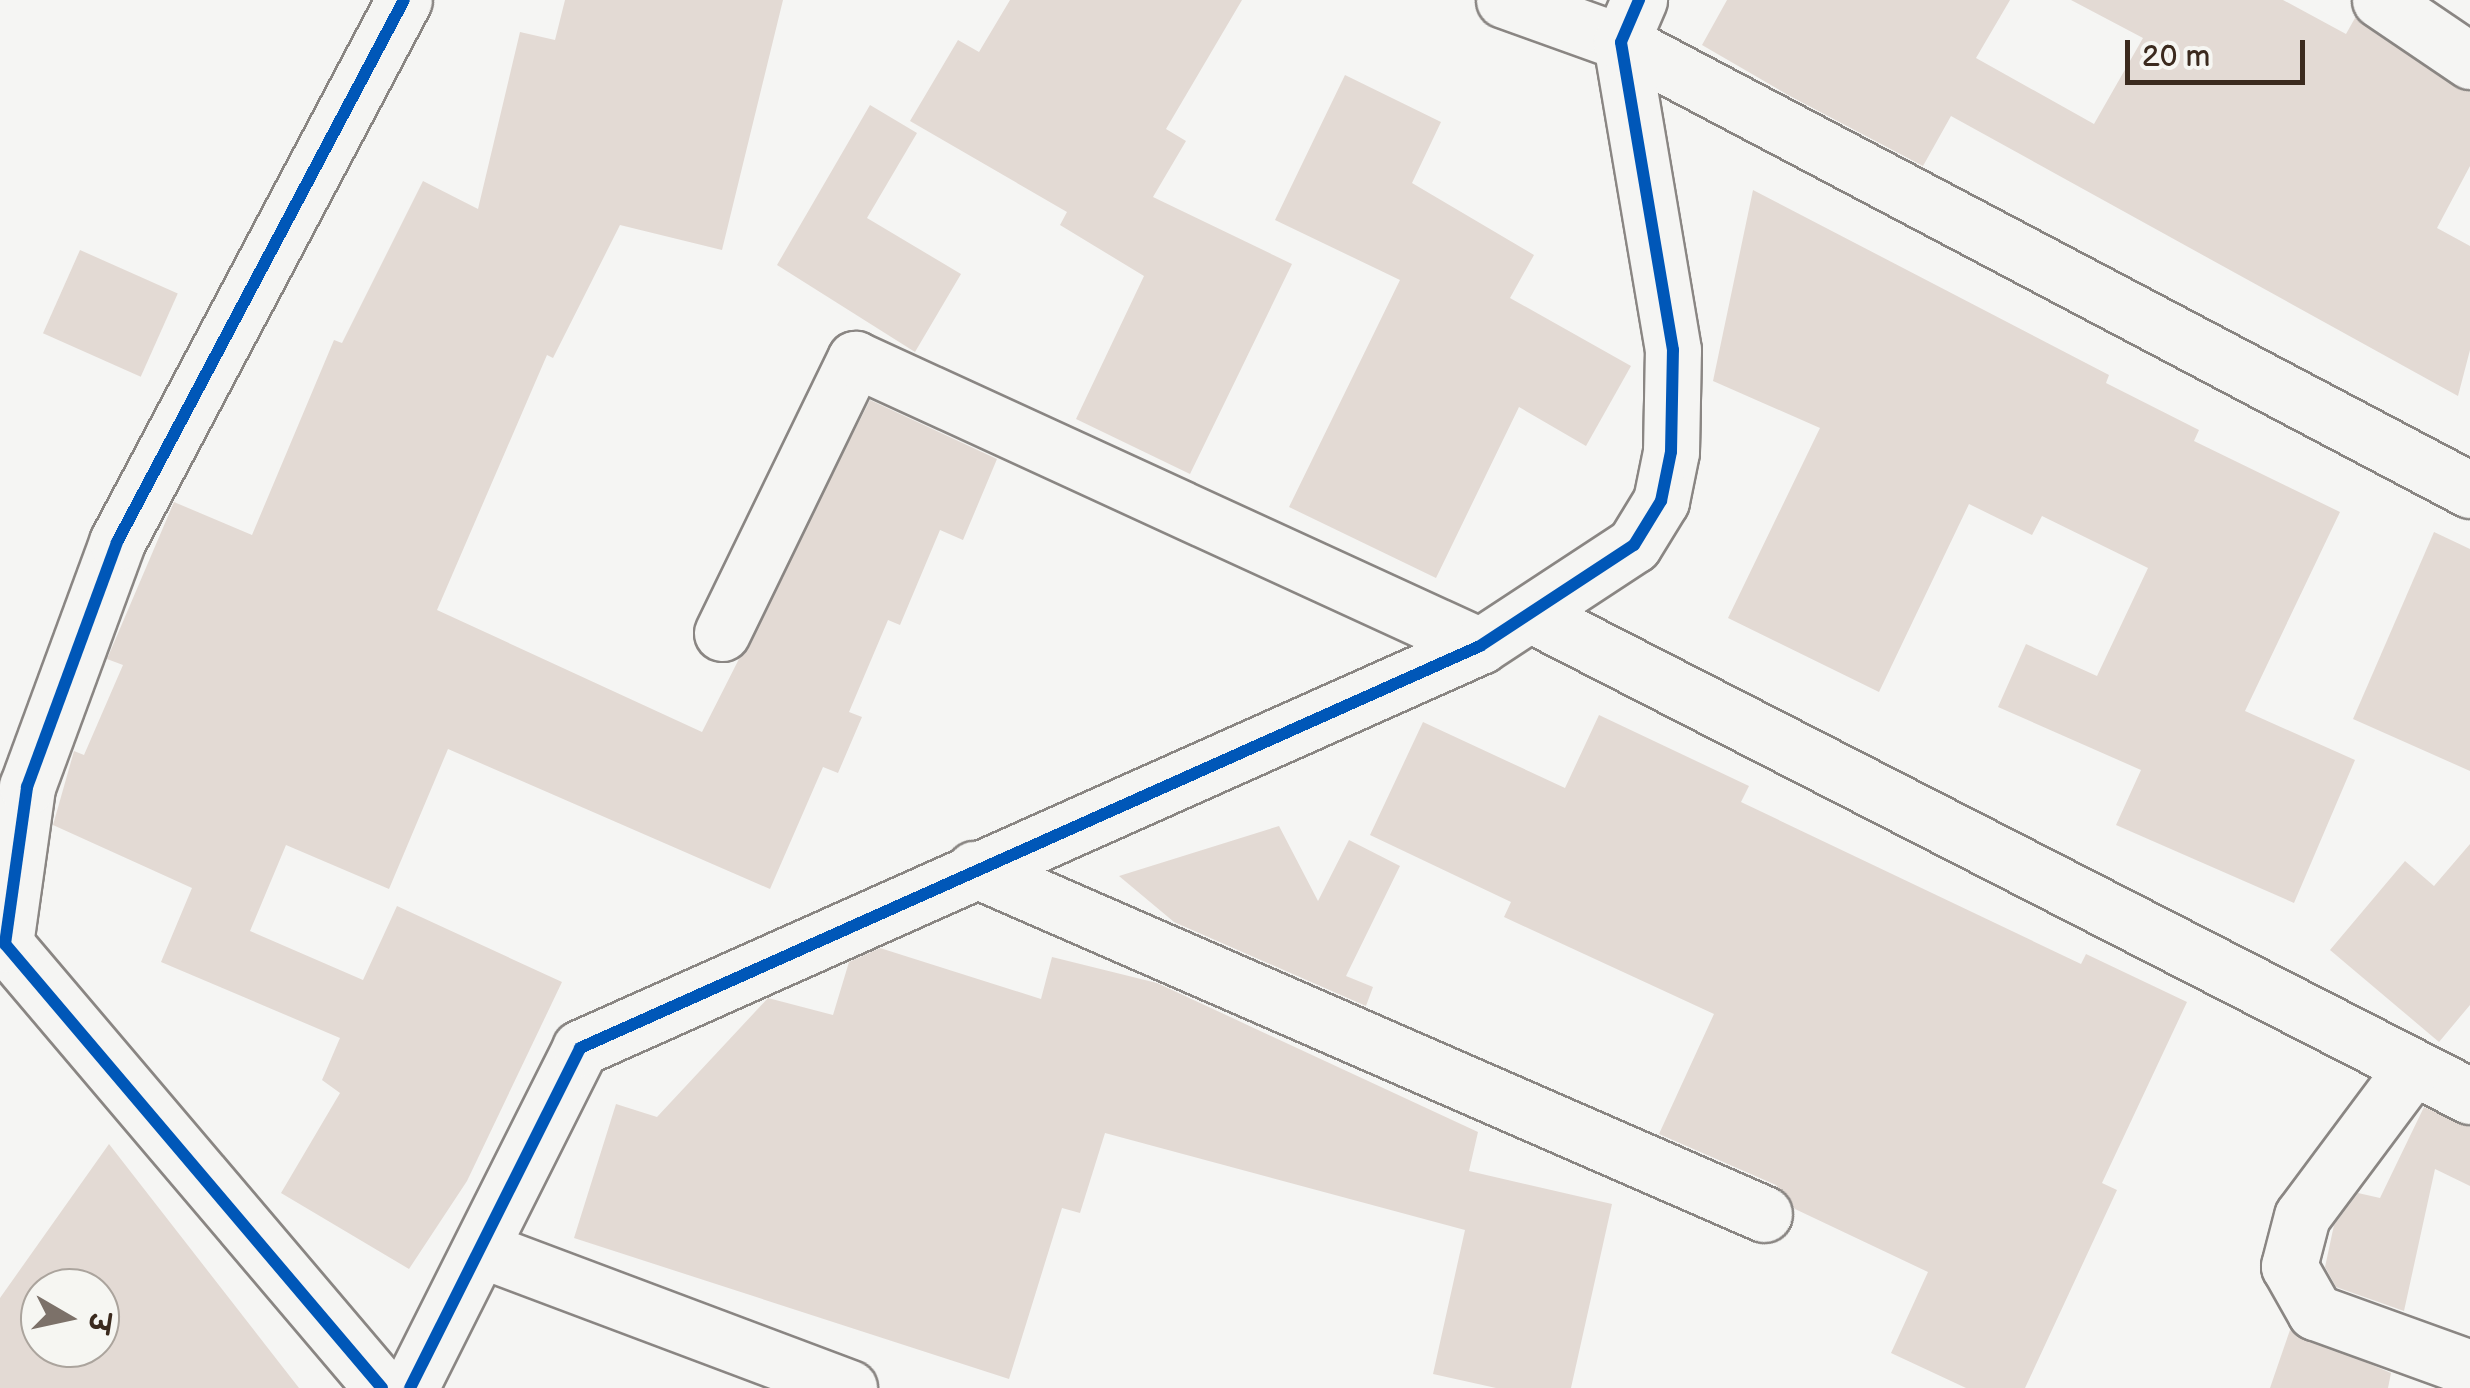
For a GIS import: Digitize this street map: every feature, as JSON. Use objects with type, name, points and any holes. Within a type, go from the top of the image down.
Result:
[{"type":"street","points":[[382,1388],[5,944],[27,787],[117,542],[404,0]]},
{"type":"street","points":[[1504,0],[1630,21],[2470,490]]},
{"type":"street","points":[[2380,0],[2470,61]]},
{"type":"street","points":[[410,1388],[485,1252],[580,1048],[1480,646],[1534,616],[1634,545],[1661,501],[1671,452],[1673,350],[1630,21]]},
{"type":"street","points":[[722,633],[855,359],[1480,646]]},
{"type":"street","points":[[1534,616],[2411,1070],[2470,1096]]},
{"type":"street","points":[[974,869],[1764,1214]]},
{"type":"street","points":[[2411,1070],[2302,1216],[2289,1266],[2315,1312],[2470,1368]]},
{"type":"street","points":[[485,1252],[849,1388]]},
{"type":"building","points":[[565,0],[783,0],[722,250],[620,225],[553,358],[547,355],[437,610],[702,732],[870,400],[997,459],[963,540],[940,530],[900,625],[888,620],[849,712],[862,717],[838,773],[823,767],[770,889],[448,749],[389,889],[286,845],[250,931],[363,980],[397,906],[562,982],[467,1181],[409,1269],[281,1193],[340,1093],[322,1080],[340,1038],[161,962],[192,888],[53,825],[74,751],[84,755],[123,665],[107,659],[174,502],[252,535],[334,340],[342,343],[423,181],[478,209],[520,32],[555,40]]},
{"type":"building","points":[[1010,0],[1242,0],[1166,129],[1186,141],[1153,197],[1292,264],[1190,474],[1076,419],[1144,276],[1060,225],[1067,212],[910,121],[958,40],[979,52]]},
{"type":"building","points":[[1727,0],[2010,0],[1976,58],[2094,124],[2143,38],[2071,0],[2283,0],[2346,34],[2355,18],[2470,92],[2470,166],[2437,228],[2470,246],[2470,350],[2458,396],[1951,116],[1923,166],[1788,95],[1702,45]]},
{"type":"building","points":[[1345,75],[1441,122],[1412,183],[1534,255],[1510,298],[1631,366],[1586,446],[1519,407],[1436,578],[1289,507],[1400,280],[1275,220]]},
{"type":"building","points":[[870,105],[917,133],[867,218],[961,274],[915,352],[777,265]]},
{"type":"building","points":[[1753,190],[2109,375],[2106,383],[2199,430],[2194,441],[2340,512],[2245,711],[2355,760],[2294,903],[2116,825],[2141,770],[1998,707],[2026,644],[2097,676],[2148,568],[2042,516],[2032,535],[1969,504],[1879,692],[1728,618],[1820,428],[1713,381]]},
{"type":"building","points":[[80,250],[178,294],[141,377],[43,333]]},
{"type":"building","points":[[2434,532],[2470,549],[2470,771],[2353,719]]},
{"type":"building","points":[[1599,715],[1749,786],[1741,802],[2081,964],[2086,954],[2187,1002],[2102,1183],[2117,1190],[2025,1388],[1966,1388],[1891,1353],[1928,1272],[1795,1209],[1776,1185],[1659,1134],[1714,1014],[1504,917],[1511,902],[1370,835],[1423,722],[1565,788]]},
{"type":"building","points":[[1279,826],[1318,901],[1349,840],[1400,866],[1346,976],[1373,987],[1366,1006],[1174,922],[1119,876]]},
{"type":"building","points":[[2470,844],[2470,1005],[2439,1042],[2330,950],[2405,861],[2434,886]]},
{"type":"building","points":[[880,948],[1041,999],[1052,957],[1157,983],[1478,1132],[1469,1171],[1612,1204],[1571,1388],[1496,1388],[1433,1374],[1465,1230],[1105,1133],[1080,1213],[1062,1208],[1009,1379],[574,1238],[616,1104],[657,1117],[768,998],[833,1015],[849,962]]},
{"type":"building","points":[[2424,1107],[2470,1127],[2470,1186],[2435,1169],[2404,1311],[2336,1287],[2325,1267],[2334,1225],[2358,1193],[2380,1198]]},
{"type":"building","points":[[109,1144],[299,1388],[0,1388],[0,1298],[20,1270],[20,1368],[120,1368],[120,1268],[21,1268]]},
{"type":"building","points":[[2290,1330],[2391,1373],[2388,1388],[2270,1388]]},
{"type":"cycle path","points":[[382,1388],[5,944],[27,787],[117,542],[404,0]]},
{"type":"cycle path","points":[[410,1388],[580,1048],[1480,646],[1634,545],[1661,501],[1671,452],[1673,350],[1621,42],[1639,0]]}]
